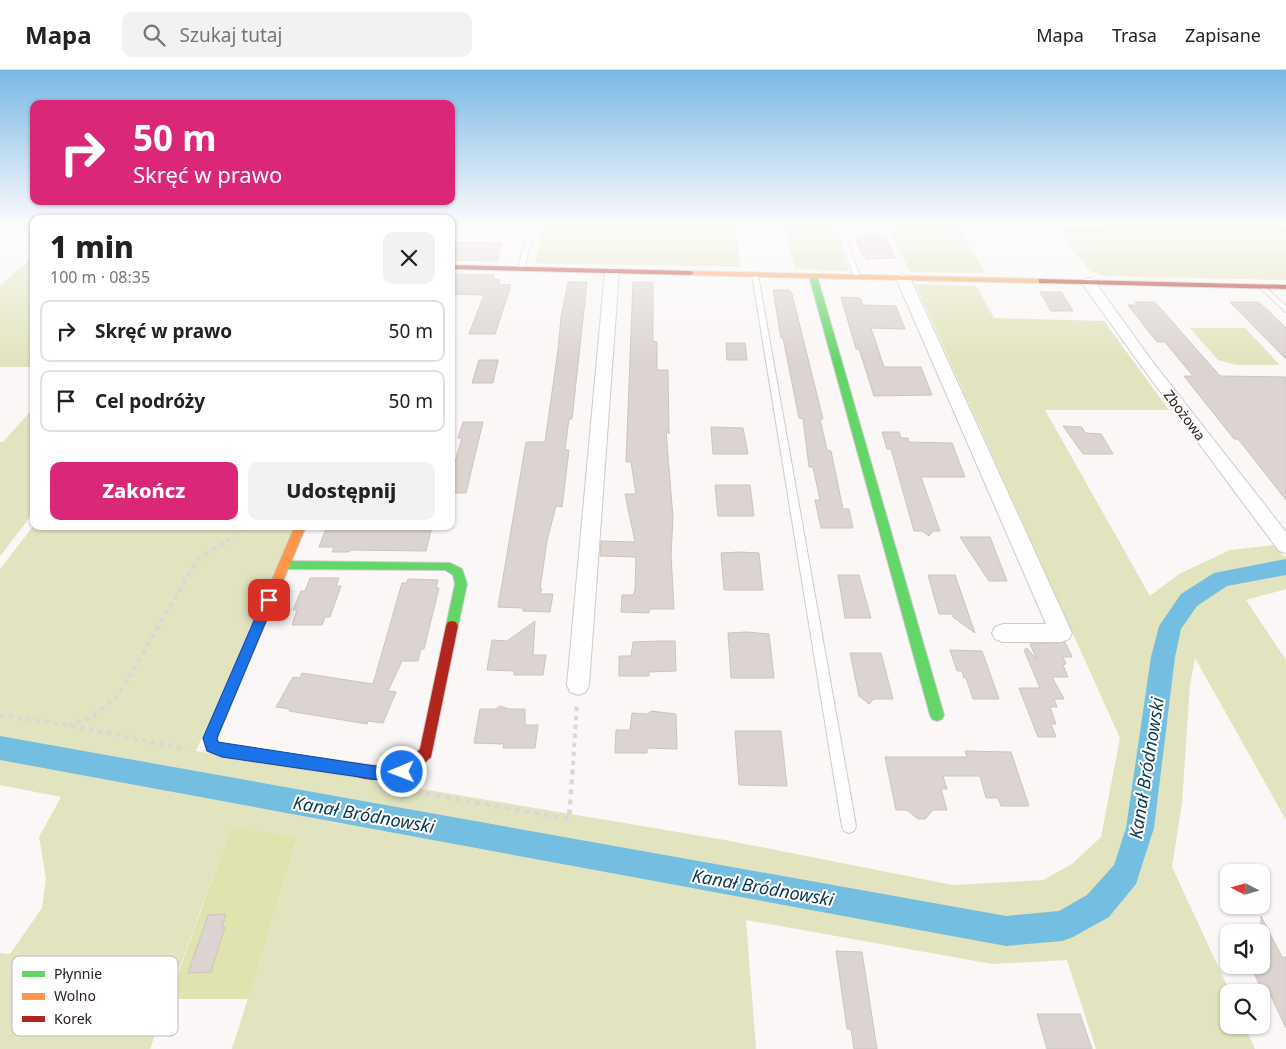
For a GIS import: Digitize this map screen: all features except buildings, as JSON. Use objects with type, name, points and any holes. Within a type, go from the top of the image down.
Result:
[{"type":"street","points":[[598,271],[1286,287]]},
{"type":"street","points":[[578,685],[612,271]]},
{"type":"street","points":[[813,276],[937,716]]},
{"type":"street","points":[[904,278],[1061,633],[1003,633]]},
{"type":"street","name":"Zbożowa","points":[[1088,282],[1147,364],[1286,546]]},
{"type":"street","points":[[284,565],[446,566],[458,572],[461,584],[426,752],[414,766],[402,772],[387,774],[222,751],[212,746],[210,738],[284,565],[299,530]]},
{"type":"lane","points":[[855,271],[857,277]]},
{"type":"lane","points":[[755,275],[849,826]]},
{"type":"lane","points":[[1261,286],[1286,310]]},
{"type":"path","points":[[963,271],[968,279]]},
{"type":"path","points":[[68,725],[91,718],[118,696],[197,560],[243,530]]},
{"type":"path","points":[[569,819],[578,685]]},
{"type":"path","points":[[0,715],[68,725],[188,749],[210,738]]},
{"type":"green space","points":[[17,271],[30,271],[30,367],[0,367],[0,285]]},
{"type":"green space","points":[[985,271],[986,273],[910,272]]},
{"type":"green space","points":[[1090,271],[1286,271],[1286,280],[1105,276]]},
{"type":"green space","points":[[915,284],[976,286],[994,318],[1104,321],[1169,410],[1045,410],[1150,596],[1179,574],[1230,550],[1274,545],[1286,558],[1286,589],[1246,600],[1286,660],[1286,820],[1195,658],[1190,685],[1182,803],[1172,867],[1226,984],[1220,984],[1220,1034],[1248,1034],[1255,1049],[1096,1049],[1067,960],[992,964],[746,920],[756,1049],[232,1049],[298,838],[231,827],[178,972],[178,956],[12,956],[12,1036],[155,1036],[150,1049],[0,1049],[0,953],[10,954],[42,908],[46,878],[39,837],[61,797],[0,785],[0,569],[30,530],[292,530],[196,751],[725,840],[953,885],[1043,880],[1072,864],[1101,837],[1120,738]]},
{"type":"green space","points":[[1190,328],[1245,328],[1280,365],[1237,365],[1218,360]]},
{"type":"green space","points":[[30,412],[30,517],[0,556],[0,442],[3,442]]},
{"type":"green space","points":[[231,827],[298,837],[248,999],[178,999],[178,974]]},
{"type":"waterway","name":"Kanał Bródnowski","points":[[0,748],[1006,931],[1062,926],[1098,906],[1126,874],[1140,828],[1163,657],[1170,626],[1189,600],[1222,579],[1286,567]]},
{"type":"traffic: fast","points":[[813,276],[937,715]]},
{"type":"traffic: fast","points":[[284,565],[446,566],[458,572],[461,584],[452,626]]},
{"type":"traffic: slow","points":[[690,273],[1042,281]]},
{"type":"traffic: slow","points":[[299,530],[210,738],[212,746],[222,751],[356,770]]},
{"type":"traffic: jam","points":[[598,271],[690,273]]},
{"type":"traffic: jam","points":[[1042,281],[1286,287]]},
{"type":"traffic: jam","points":[[356,770],[377,773],[402,770],[410,766],[426,752],[452,626]]},
{"type":"route","points":[[269,600],[210,738],[212,746],[222,751],[387,774],[402,772]]}]
